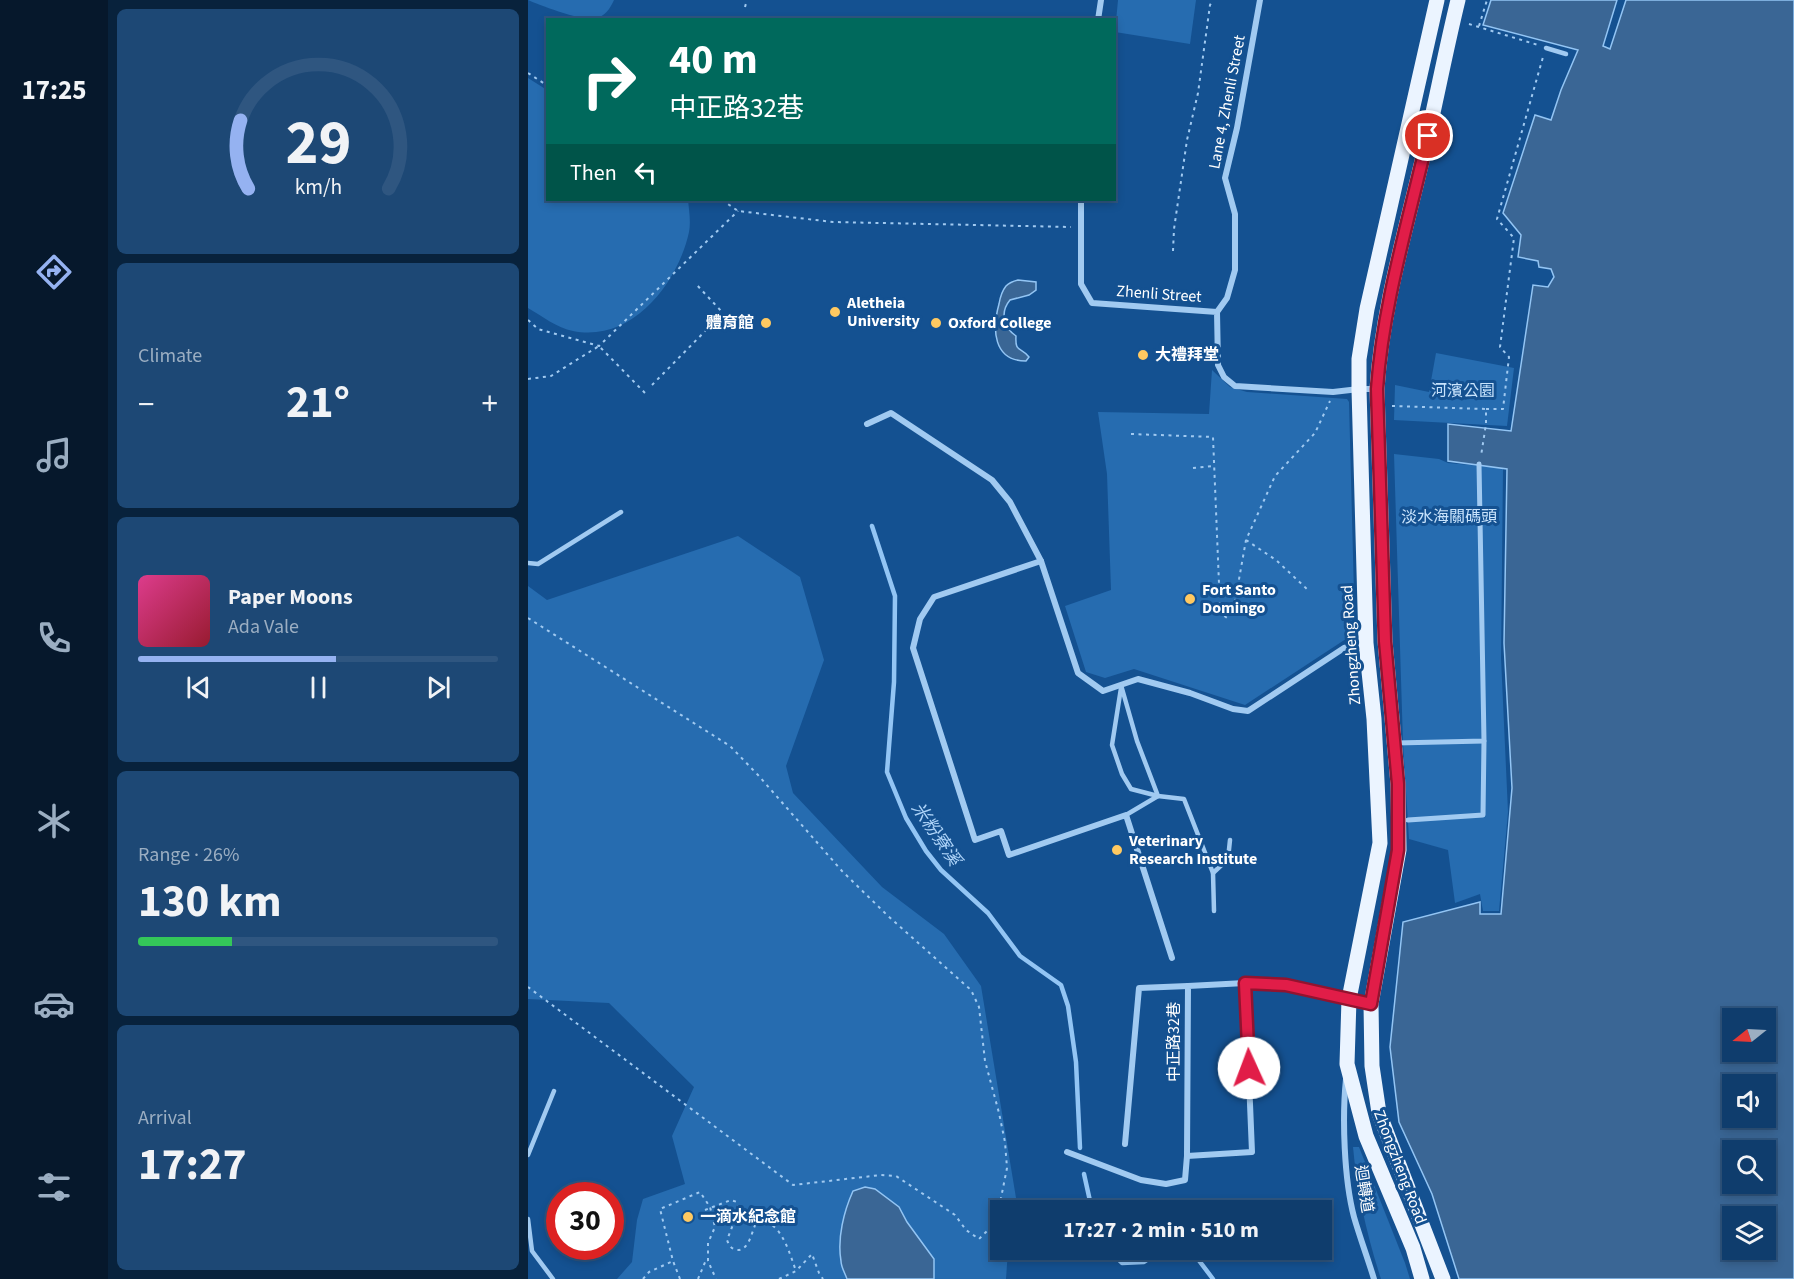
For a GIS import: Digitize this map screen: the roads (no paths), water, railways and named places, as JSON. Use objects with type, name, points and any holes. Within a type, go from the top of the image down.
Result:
[{"type":"main road","name":"Zhongzheng Road","points":[[1422,1279],[1413,1248],[1366,1136],[1347,1064],[1349,999],[1380,843],[1374,730],[1366,643],[1359,359],[1367,309],[1437,0]]},
{"type":"main road","name":"Zhongzheng Road","points":[[1443,1279],[1379,1113],[1372,1066],[1371,1004],[1398,850],[1398,784],[1384,630],[1377,389],[1386,312],[1459,21],[1458,0]]},
{"type":"street","points":[[1098,18],[1101,0]]},
{"type":"street","name":"Lane 4, Zhenli Street","points":[[1217,312],[1227,298],[1235,270],[1235,214],[1225,178],[1237,128],[1260,0]]},
{"type":"street","name":"Zhenli Street","points":[[1081,201],[1081,284],[1092,303],[1217,312],[1218,365],[1224,377],[1235,386],[1333,392],[1377,389]]},
{"type":"street","points":[[867,424],[891,413],[992,480],[1010,502],[1041,561],[1078,673],[1103,691],[1138,679],[1190,693],[1233,709],[1248,711],[1344,648],[1366,643]]},
{"type":"street","points":[[1408,820],[1483,815],[1484,741],[1479,464]]},
{"type":"street","points":[[1041,561],[934,597],[920,619],[913,648],[975,840],[1001,831],[1009,855],[1126,815],[1172,958]]},
{"type":"street","points":[[1394,743],[1484,741]]},
{"type":"street","points":[[1187,1156],[1252,1152],[1245,983]]},
{"type":"street","name":"中正路32巷","points":[[1066,1152],[1141,1180],[1166,1184],[1185,1180],[1188,986],[1245,983],[1286,985],[1371,1004]]},
{"type":"street","points":[[1125,1144],[1140,987],[1188,986]]},
{"type":"street","name":"迴轉道","points":[[1347,1064],[1346,1167],[1354,1215],[1374,1279]]},
{"type":"lane","points":[[1546,48],[1566,54]]},
{"type":"lane","points":[[528,563],[538,564],[621,512]]},
{"type":"lane","points":[[1121,685],[1137,741],[1158,796]]},
{"type":"lane","points":[[1121,685],[1113,745],[1122,774],[1131,789],[1158,796],[1184,799],[1213,873],[1214,911]]},
{"type":"lane","points":[[1126,815],[1158,796]]},
{"type":"lane","points":[[1213,873],[1228,858],[1230,840]]},
{"type":"lane","points":[[528,1155],[554,1091]]},
{"type":"lane","points":[[528,1219],[532,1251],[553,1279]]},
{"type":"waterway","name":"米粉寮溪","points":[[872,526],[895,596],[894,682],[887,772],[906,818],[926,851],[941,870],[988,913],[1020,956],[1061,985],[1068,1006],[1076,1062],[1080,1148]]},
{"type":"waterway","name":"米粉寮溪","points":[[1084,1174],[1090,1200]]},
{"type":"waterway","name":"米粉寮溪","points":[[1119,1260],[1122,1263],[1147,1260]]},
{"type":"waterway","name":"米粉寮溪","points":[[1199,1260],[1213,1279]]},
{"type":"place","name":"Aletheia University","points":[[835,312]]},
{"type":"place","name":"體育館","points":[[766,323]]},
{"type":"place","name":"Oxford College","points":[[936,323]]},
{"type":"place","name":"大禮拜堂","points":[[1143,355]]},
{"type":"place","name":"Fort Santo Domingo","points":[[1190,599]]},
{"type":"place","name":"Veterinary Research Institute","points":[[1117,850]]},
{"type":"place","name":"一滴水紀念館","points":[[688,1217]]},
{"type":"park label","name":"河濱公園","points":[[1463,391]]},
{"type":"park label","name":"淡水海關碼頭","points":[[1449,517]]}]
